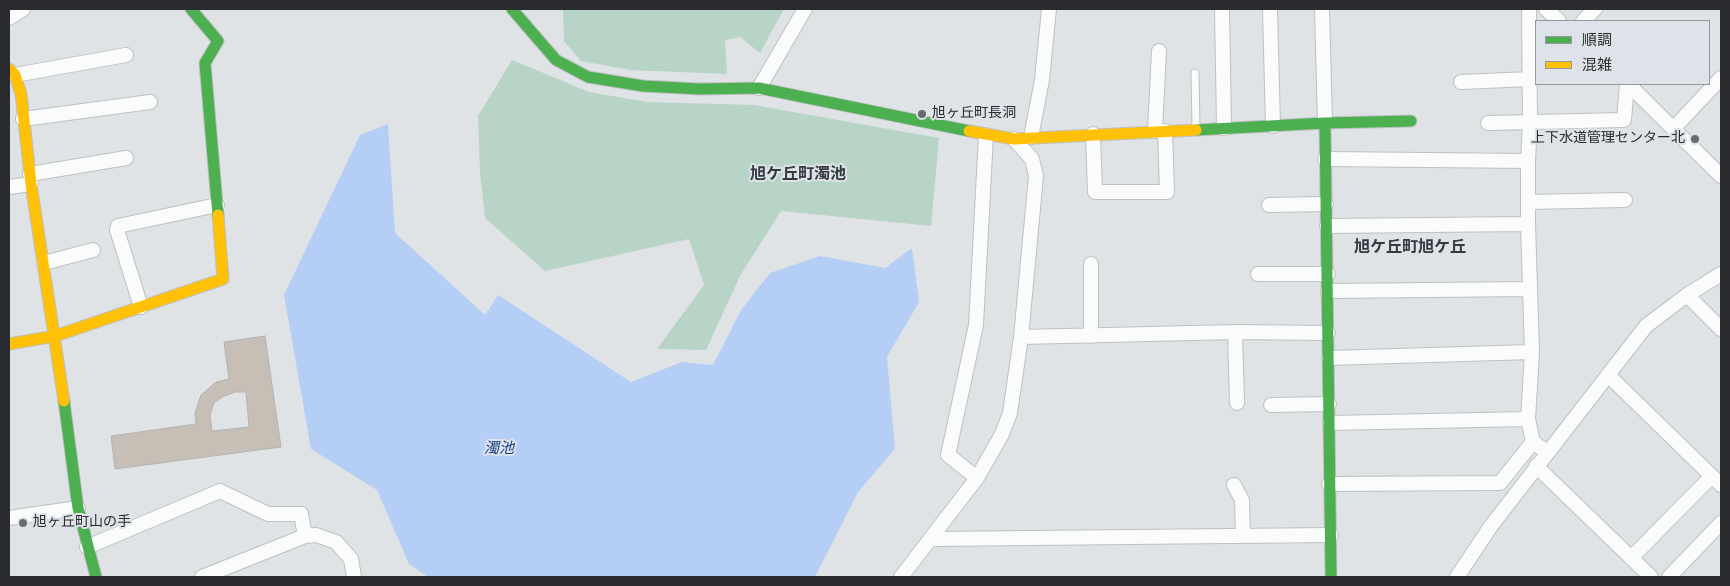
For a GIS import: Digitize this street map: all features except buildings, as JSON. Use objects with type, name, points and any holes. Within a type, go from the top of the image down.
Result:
[{"type":"street","points":[[9,18],[23,9]]},
{"type":"street","points":[[9,344],[55,336],[223,279],[205,63],[218,41],[191,9]]},
{"type":"street","points":[[512,9],[556,60],[588,78],[643,86],[700,89],[759,88],[986,135],[1014,139],[1325,123],[1411,121]]},
{"type":"street","points":[[759,88],[805,9]]},
{"type":"street","points":[[1031,137],[1042,80],[1049,9]]},
{"type":"street","points":[[1222,9],[1224,128]]},
{"type":"street","points":[[1270,9],[1273,126]]},
{"type":"street","points":[[1322,9],[1332,577]]},
{"type":"street","points":[[1530,9],[1528,224],[1532,352],[1528,419],[1534,442],[1547,452]]},
{"type":"street","points":[[1546,9],[1558,20]]},
{"type":"street","points":[[1584,20],[1595,9]]},
{"type":"street","points":[[1093,134],[1095,192],[1167,192],[1160,131],[1159,52]]},
{"type":"street","points":[[96,577],[78,508],[55,336],[30,179],[24,119],[20,94],[12,72],[126,55]]},
{"type":"street","points":[[1673,129],[1721,78]]},
{"type":"street","points":[[1461,82],[1530,79]]},
{"type":"street","points":[[1488,123],[1624,120],[1627,85]]},
{"type":"street","points":[[1628,85],[1721,176]]},
{"type":"street","points":[[24,119],[150,102]]},
{"type":"street","points":[[978,478],[948,455],[976,324],[986,135]]},
{"type":"street","points":[[902,577],[978,478],[1002,434],[1010,413],[1021,337],[1036,176],[1032,159],[1014,139]]},
{"type":"street","points":[[9,186],[30,179],[126,158]]},
{"type":"street","points":[[1326,159],[1528,161]]},
{"type":"street","points":[[1528,202],[1626,200]]},
{"type":"street","points":[[1269,204],[1326,204]]},
{"type":"street","points":[[141,307],[117,230],[118,226],[217,205]]},
{"type":"street","points":[[1327,226],[1528,224]]},
{"type":"street","points":[[44,262],[93,250]]},
{"type":"street","points":[[1090,264],[1091,336]]},
{"type":"street","points":[[1258,274],[1328,274]]},
{"type":"street","points":[[1456,577],[1536,466],[1646,326],[1686,295],[1721,274]]},
{"type":"street","points":[[1328,291],[1530,289]]},
{"type":"street","points":[[1686,295],[1721,330]]},
{"type":"street","points":[[1021,337],[1236,332],[1328,333]]},
{"type":"street","points":[[1236,332],[1237,403]]},
{"type":"street","points":[[1329,358],[1532,352]]},
{"type":"street","points":[[1608,375],[1718,481],[1631,558]]},
{"type":"street","points":[[1271,405],[1329,404]]},
{"type":"street","points":[[1330,423],[1528,419]]},
{"type":"street","points":[[1329,484],[1500,483],[1534,442]]},
{"type":"street","points":[[1536,466],[1651,577]]},
{"type":"street","points":[[1234,484],[1242,500],[1243,536]]},
{"type":"street","points":[[87,547],[220,491],[268,514],[301,514],[305,536]]},
{"type":"street","points":[[9,518],[78,508]]},
{"type":"street","points":[[1669,577],[1721,523]]},
{"type":"street","points":[[202,577],[305,536],[316,535],[336,542],[351,559],[354,577]]},
{"type":"street","points":[[931,539],[1331,535]]},
{"type":"lane","points":[[1195,73],[1196,129]]},
{"type":"green space","points":[[563,9],[784,9],[760,53],[740,37],[725,40],[727,74],[630,70],[581,61],[564,41]]},
{"type":"green space","points":[[512,60],[589,92],[647,102],[754,105],[939,138],[931,226],[781,211],[740,276],[706,350],[657,349],[704,285],[689,239],[545,271],[485,218],[480,172],[478,116]]},
{"type":"water","name":"濁池","points":[[388,124],[395,233],[485,315],[498,295],[631,382],[682,362],[713,365],[741,310],[770,273],[820,256],[885,268],[912,248],[919,302],[887,357],[895,449],[858,492],[815,577],[428,577],[409,564],[377,490],[311,449],[284,295],[360,135]]},
{"type":"traffic: fast","points":[[191,9],[218,41],[205,63],[218,215]]},
{"type":"traffic: fast","points":[[512,9],[556,60],[588,77],[643,86],[700,89],[759,88],[969,131]]},
{"type":"traffic: fast","points":[[1196,130],[1325,123],[1411,121]]},
{"type":"traffic: fast","points":[[1325,123],[1331,577]]},
{"type":"traffic: fast","points":[[64,401],[78,508],[96,577]]},
{"type":"traffic: slow","points":[[9,69],[15,75],[21,94],[31,184],[64,401]]},
{"type":"traffic: slow","points":[[969,131],[1014,139],[1196,130]]},
{"type":"traffic: slow","points":[[9,344],[55,336],[223,279],[218,215]]},
{"type":"place","name":"旭ヶ丘町長洞","points":[[922,114]]},
{"type":"place","name":"上下水道管理センター北","points":[[1695,139]]},
{"type":"place","name":"旭ヶ丘町山の手","points":[[23,523]]},
{"type":"district","name":"旭ケ丘町濁池","points":[[798,175]]},
{"type":"district","name":"旭ケ丘町旭ケ丘","points":[[1410,248]]}]
